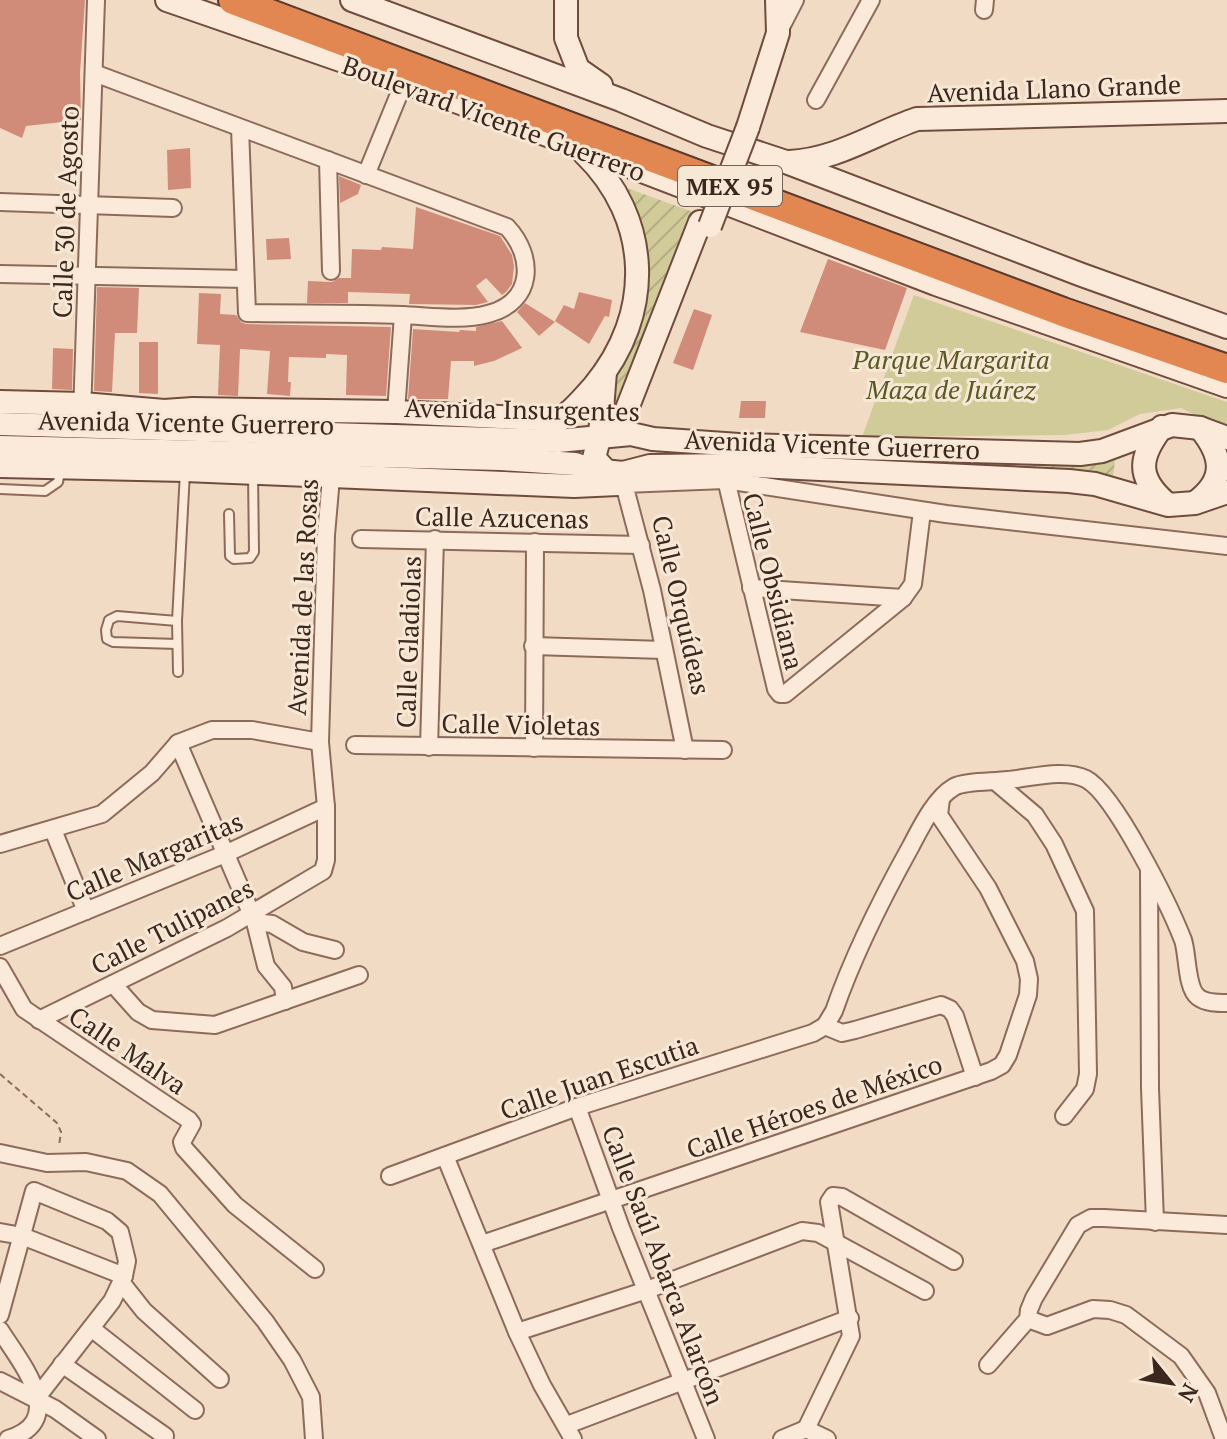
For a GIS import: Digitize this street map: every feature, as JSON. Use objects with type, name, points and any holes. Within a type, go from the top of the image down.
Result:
[{"type":"highway","name":"Boulevard Vicente Guerrero","points":[[233,0],[1100,325],[1227,369]]},
{"type":"highway","name":"Boulevard Vicente Guerrero","points":[[284,0],[987,265],[1227,350]]},
{"type":"highway","points":[[1100,325],[1166,365]]},
{"type":"main road","name":"Boulevard Vicente Guerrero","points":[[167,0],[404,82],[936,284],[1227,386]]},
{"type":"main road","points":[[352,0],[621,100],[707,136],[786,162],[1227,327]]},
{"type":"main road","points":[[566,0],[566,38],[578,69],[621,100]]},
{"type":"main road","points":[[763,0],[772,35]]},
{"type":"main road","points":[[653,439],[642,429],[640,408],[742,125],[772,35],[777,0]]},
{"type":"main road","name":"Avenida Llano Grande","points":[[786,162],[842,153],[885,130],[917,119],[1227,111]]},
{"type":"main road","points":[[516,438],[560,420],[576,407],[605,372],[624,338],[637,302],[638,266],[632,229],[615,193],[598,167],[577,146]]},
{"type":"main road","points":[[837,182],[836,172],[842,153]]},
{"type":"main road","points":[[600,435],[619,423],[625,414],[705,224]]},
{"type":"main road","points":[[605,372],[600,435],[594,458],[618,476]]},
{"type":"main road","points":[[0,402],[82,415],[193,409],[396,412],[560,420]]},
{"type":"main road","points":[[164,411],[195,429]]},
{"type":"main road","name":"Avenida Insurgentes","points":[[0,424],[82,415],[298,442],[516,438],[558,441],[631,434],[653,439],[755,445],[1080,454],[1102,451],[1163,426],[1179,424],[1227,438]]},
{"type":"main road","points":[[1163,426],[1149,444],[1144,474],[1154,492],[1168,505]]},
{"type":"main road","points":[[1195,503],[1213,486],[1219,459],[1214,445],[1200,428]]},
{"type":"main road","name":"Avenida Vicente Guerrero","points":[[252,462],[298,442],[333,453],[575,464],[618,476],[650,466],[724,473],[1069,481],[1095,484],[1168,505],[1195,503],[1227,492]]},
{"type":"main road","name":"Avenida Vicente Guerrero","points":[[0,447],[185,460]]},
{"type":"main road","points":[[0,466],[61,468],[185,460],[252,462],[331,476],[574,486],[618,476]]},
{"type":"street","name":"Calle 30 de Agosto","points":[[82,415],[96,0]]},
{"type":"street","points":[[772,35],[795,0]]},
{"type":"street","points":[[816,100],[871,0]]},
{"type":"street","points":[[94,73],[507,227],[519,240],[526,256],[526,279],[517,295],[499,310],[486,315],[432,317],[247,313],[240,128]]},
{"type":"street","points":[[366,175],[404,82]]},
{"type":"street","points":[[328,160],[331,271]]},
{"type":"street","points":[[0,202],[173,208]]},
{"type":"street","points":[[0,274],[245,279]]},
{"type":"street","points":[[396,412],[403,315]]},
{"type":"street","name":"Avenida de las Rosas","points":[[323,871],[326,860],[326,807],[320,742],[326,535],[333,453]]},
{"type":"street","points":[[724,473],[922,511],[1227,546]]},
{"type":"street","name":"Calle Obsidiana","points":[[724,473],[776,689],[780,694],[785,694],[903,598]]},
{"type":"street","name":"Calle Orquídeas","points":[[618,476],[641,545],[685,750]]},
{"type":"street","points":[[751,588],[903,598],[913,584],[922,511]]},
{"type":"street","name":"Calle Azucenas","points":[[361,539],[641,545]]},
{"type":"street","name":"Calle Gladiolas","points":[[429,747],[435,539]]},
{"type":"street","points":[[534,748],[535,542]]},
{"type":"street","points":[[533,646],[664,650]]},
{"type":"street","points":[[0,844],[102,814],[152,773],[178,743],[212,730],[252,730],[320,742]]},
{"type":"street","points":[[178,743],[253,918],[266,966],[283,987],[285,1001]]},
{"type":"street","name":"Calle Violetas","points":[[355,745],[723,750]]},
{"type":"street","points":[[825,1026],[874,912],[920,829],[941,799],[955,786],[1064,774],[1086,779],[1101,792],[1149,868],[1183,940],[1190,986],[1196,997],[1227,1003]]},
{"type":"street","points":[[996,782],[1035,815],[1054,844],[1085,911],[1088,1074],[1085,1089],[1064,1116]]},
{"type":"street","points":[[941,799],[939,815],[988,888],[1025,961],[1029,979],[1028,995],[1008,1055],[1002,1065],[975,1077]]},
{"type":"street","name":"Calle Margaritas","points":[[0,946],[225,854],[326,807]]},
{"type":"street","points":[[53,830],[86,911]]},
{"type":"street","points":[[1149,868],[1150,1088],[1155,1222]]},
{"type":"street","name":"Calle Tulipanes","points":[[39,1020],[253,918],[323,871]]},
{"type":"street","points":[[253,918],[272,924],[303,942],[335,950]]},
{"type":"street","name":"Calle Malva","points":[[0,967],[24,1009],[189,1120],[192,1124],[182,1142],[184,1148],[235,1205],[315,1269]]},
{"type":"street","points":[[113,984],[138,1012],[152,1020],[215,1025],[359,975]]},
{"type":"street","name":"Calle Héroes de México","points":[[482,1244],[975,1077],[955,1016],[950,1009],[941,1005],[842,1033],[825,1026]]},
{"type":"street","name":"Calle Juan Escutia","points":[[390,1176],[577,1107],[813,1033],[825,1026]]},
{"type":"street","name":"Calle Saúl Abarca Alarcón","points":[[577,1107],[706,1439]]},
{"type":"street","points":[[0,1153],[47,1163],[88,1162],[127,1171],[160,1194],[265,1321],[292,1360],[311,1397],[314,1439]]},
{"type":"street","points":[[445,1156],[517,1332],[542,1385],[570,1432],[683,1383],[850,1318]]},
{"type":"street","points":[[0,1315],[34,1191],[107,1221],[120,1232],[127,1261],[112,1301],[38,1398]]},
{"type":"street","points":[[782,1439],[806,1429],[851,1336],[829,1202],[833,1196],[842,1197],[954,1261]]},
{"type":"street","points":[[988,1365],[1028,1319],[1034,1298],[1078,1225],[1091,1218],[1227,1225]]},
{"type":"street","points":[[517,1332],[647,1290],[802,1231],[818,1233],[925,1291]]},
{"type":"street","points":[[0,1232],[22,1236],[122,1279],[153,1320],[220,1379]]},
{"type":"street","points":[[1028,1319],[1047,1326],[1093,1309],[1126,1315],[1181,1356],[1194,1372],[1207,1393],[1224,1439]]},
{"type":"street","points":[[91,1328],[195,1410]]},
{"type":"street","points":[[0,1330],[36,1385],[36,1416],[21,1437]]},
{"type":"street","points":[[62,1364],[165,1436]]},
{"type":"street","points":[[0,1381],[38,1398],[97,1439]]},
{"type":"street","points":[[806,1429],[827,1439]]},
{"type":"lane","points":[[178,672],[177,621],[185,460]]},
{"type":"lane","points":[[229,514],[230,556],[234,559],[250,558],[254,552],[252,462]]},
{"type":"lane","points":[[0,489],[45,491],[58,482],[61,468]]},
{"type":"lane","points":[[177,621],[117,616],[109,620],[106,630],[107,639],[113,642],[177,644]]},
{"type":"path","points":[[0,1074],[57,1123],[62,1140],[47,1163]]},
{"type":"green space","points":[[610,182],[693,212],[620,408],[607,413],[613,374],[638,305]]},
{"type":"green space","name":"Parque Margarita Maza de Juárez","points":[[914,295],[1227,402],[1227,431],[1181,408],[1140,414],[1108,430],[1065,435],[862,437]]},
{"type":"green space","points":[[657,451],[1094,463],[1115,459],[1113,477],[1092,470],[656,457]]},
{"type":"building","points":[[0,0],[85,0],[80,73],[81,120],[26,126],[22,138],[0,128]]},
{"type":"building","points":[[190,148],[191,188],[168,190],[167,150]]},
{"type":"building","points":[[339,176],[361,185],[358,194],[340,203]]},
{"type":"building","points":[[416,207],[500,236],[512,255],[514,266],[512,284],[506,292],[502,295],[486,278],[476,286],[488,302],[476,305],[409,304],[410,294],[348,292],[348,303],[307,303],[308,281],[332,282],[339,278],[351,278],[352,249],[413,249]]},
{"type":"building","points":[[289,238],[291,259],[267,260],[266,239]]},
{"type":"building","points":[[828,259],[907,288],[885,350],[800,332]]},
{"type":"building","points":[[97,287],[139,288],[137,333],[115,333],[112,392],[94,391]]},
{"type":"building","points":[[579,292],[612,300],[609,317],[605,316],[589,344],[555,321],[564,305],[574,309]]},
{"type":"building","points":[[199,293],[221,294],[220,314],[236,315],[246,324],[391,327],[386,396],[346,395],[347,355],[326,354],[326,358],[289,357],[290,396],[267,394],[270,351],[240,349],[238,396],[218,395],[220,345],[197,344]]},
{"type":"building","points":[[525,303],[555,322],[539,336],[517,312]]},
{"type":"building","points":[[694,309],[712,315],[693,370],[673,363]]},
{"type":"building","points":[[502,321],[522,348],[474,366],[474,361],[451,361],[448,399],[408,399],[413,329],[476,331],[476,327]]},
{"type":"building","points":[[139,342],[158,342],[158,394],[139,393]]},
{"type":"building","points":[[53,348],[73,349],[72,390],[52,389]]},
{"type":"building","points":[[741,401],[766,401],[765,418],[739,418]]}]
